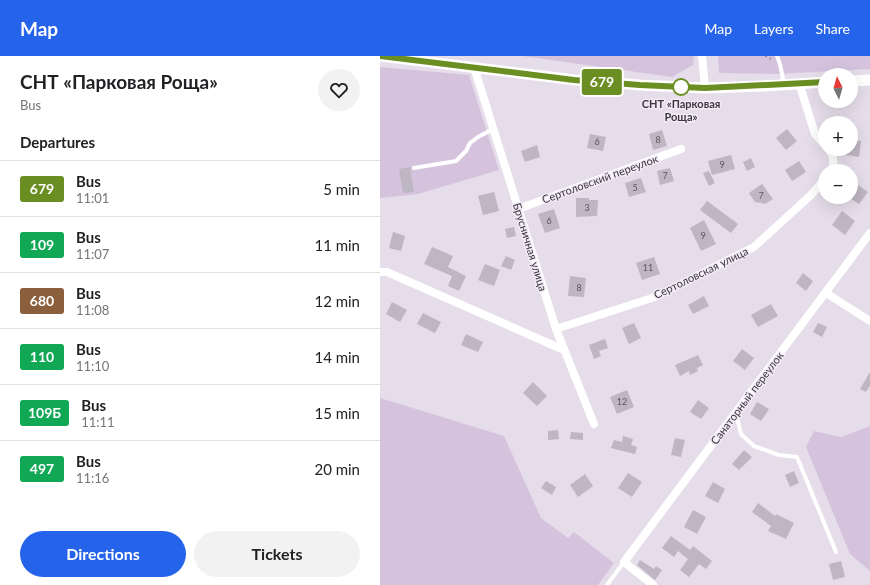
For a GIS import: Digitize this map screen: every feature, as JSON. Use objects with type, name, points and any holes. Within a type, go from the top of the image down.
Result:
[{"type":"main road","points":[[380,56],[574,80],[640,85],[705,88],[818,82]]},
{"type":"main road","points":[[858,81],[870,80]]},
{"type":"street","points":[[702,56],[705,88]]},
{"type":"street","name":"Брусничная улица","points":[[474,67],[556,329],[594,424]]},
{"type":"street","points":[[799,83],[815,134],[818,137]]},
{"type":"street","name":"Сертоловский переулок","points":[[518,209],[681,149]]},
{"type":"street","name":"Сертоловская улица","points":[[556,329],[655,296],[754,247],[818,186]]},
{"type":"street","name":"Санаторный переулок","points":[[624,562],[870,233]]},
{"type":"street","points":[[380,272],[387,272],[564,350]]},
{"type":"street","points":[[826,293],[870,321]]},
{"type":"street","points":[[624,562],[652,585]]},
{"type":"lane","points":[[777,56],[784,84]]},
{"type":"lane","points":[[414,168],[456,161],[466,151],[470,143],[493,129]]},
{"type":"lane","points":[[735,414],[741,434],[754,446],[779,455],[797,457],[836,552]]},
{"type":"lane","points":[[607,585],[624,562]]},
{"type":"shaded area","points":[[523,56],[694,56],[693,65],[672,77]]},
{"type":"shaded area","points":[[718,56],[870,56],[870,69],[818,68],[818,72],[776,74],[719,73]]},
{"type":"shaded area","points":[[380,67],[469,75],[499,170],[418,194],[380,198]]},
{"type":"shaded area","points":[[380,398],[504,436],[541,518],[568,538],[574,532],[614,563],[598,585],[380,585]]},
{"type":"shaded area","points":[[870,426],[870,571],[850,554],[806,447],[814,431],[841,437]]},
{"type":"building","points":[[787,129],[797,141],[786,150],[776,138]]},
{"type":"building","points":[[662,130],[667,146],[653,150],[649,134]]},
{"type":"building","points":[[590,134],[606,137],[603,151],[587,148]]},
{"type":"building","points":[[858,141],[861,141],[859,157],[852,156],[858,156]]},
{"type":"building","points":[[537,145],[540,157],[525,162],[521,151]]},
{"type":"building","points":[[731,155],[735,169],[712,175],[708,161]]},
{"type":"building","points":[[751,158],[755,167],[747,171],[743,162]]},
{"type":"building","points":[[799,161],[806,172],[792,181],[785,170]]},
{"type":"building","points":[[410,167],[414,192],[403,193],[399,169]]},
{"type":"building","points":[[670,168],[674,181],[660,185],[657,171]]},
{"type":"building","points":[[709,171],[715,183],[709,186],[703,173]]},
{"type":"building","points":[[641,178],[646,192],[629,197],[625,183]]},
{"type":"building","points":[[762,184],[773,199],[765,204],[755,202],[749,193]]},
{"type":"building","points":[[858,185],[868,192],[858,203]]},
{"type":"building","points":[[494,192],[499,211],[483,215],[478,196]]},
{"type":"building","points":[[576,198],[598,200],[597,216],[576,217]]},
{"type":"building","points":[[707,201],[738,224],[731,233],[700,210]]},
{"type":"building","points":[[554,209],[560,228],[545,233],[538,214]]},
{"type":"building","points":[[842,211],[855,221],[845,235],[832,225]]},
{"type":"building","points":[[704,220],[716,244],[701,251],[690,228]]},
{"type":"building","points":[[514,227],[516,236],[507,238],[505,229]]},
{"type":"building","points":[[393,232],[405,236],[401,251],[389,248]]},
{"type":"building","points":[[432,247],[453,256],[448,267],[466,276],[459,291],[448,286],[452,276],[424,264]]},
{"type":"building","points":[[506,256],[515,260],[511,270],[501,266]]},
{"type":"building","points":[[654,257],[660,274],[642,280],[636,263]]},
{"type":"building","points":[[485,264],[500,270],[494,286],[478,280]]},
{"type":"building","points":[[803,273],[813,281],[806,291],[796,283]]},
{"type":"building","points":[[570,276],[586,278],[584,297],[568,296]]},
{"type":"building","points":[[704,296],[709,306],[693,314],[688,305]]},
{"type":"building","points":[[392,302],[407,310],[400,322],[386,314]]},
{"type":"building","points":[[771,304],[778,316],[758,327],[751,315]]},
{"type":"building","points":[[423,313],[441,322],[435,333],[417,324]]},
{"type":"building","points":[[634,323],[641,338],[629,344],[622,328]]},
{"type":"building","points":[[818,323],[827,327],[822,337],[813,332]]},
{"type":"building","points":[[466,334],[483,342],[478,352],[461,345]]},
{"type":"building","points":[[605,339],[608,348],[599,351],[601,356],[594,359],[589,345]]},
{"type":"building","points":[[742,349],[754,358],[745,370],[733,361]]},
{"type":"building","points":[[698,355],[703,365],[697,368],[698,371],[690,375],[689,371],[680,376],[675,365]]},
{"type":"building","points":[[870,372],[870,386],[866,392],[860,389]]},
{"type":"building","points":[[533,382],[547,396],[537,406],[523,393]]},
{"type":"building","points":[[627,390],[634,407],[617,414],[610,397]]},
{"type":"building","points":[[698,400],[709,408],[701,419],[690,412]]},
{"type":"building","points":[[757,402],[769,409],[761,421],[750,414]]},
{"type":"building","points":[[558,430],[559,439],[548,440],[548,431]]},
{"type":"building","points":[[571,432],[583,433],[583,440],[570,439]]},
{"type":"building","points":[[623,436],[633,439],[631,445],[637,447],[635,454],[611,448],[614,440],[622,442]]},
{"type":"building","points":[[675,438],[685,440],[681,457],[671,455]]},
{"type":"building","points":[[744,450],[752,457],[739,470],[732,464]]},
{"type":"building","points":[[794,471],[799,483],[790,487],[785,475]]},
{"type":"building","points":[[628,473],[642,482],[632,497],[618,488]]},
{"type":"building","points":[[585,474],[593,486],[578,497],[570,485]]},
{"type":"building","points":[[546,481],[556,487],[552,495],[541,488]]},
{"type":"building","points":[[713,482],[725,489],[718,503],[705,496]]},
{"type":"building","points":[[758,503],[775,516],[776,514],[794,523],[786,539],[768,531],[771,526],[752,512]]},
{"type":"building","points":[[693,510],[706,517],[697,534],[684,527]]},
{"type":"building","points":[[671,536],[690,550],[693,546],[712,561],[706,569],[699,564],[689,577],[680,570],[688,559],[678,551],[674,557],[662,548]]},
{"type":"building","points":[[640,560],[654,569],[656,566],[662,570],[655,580],[637,565]]},
{"type":"building","points":[[841,561],[845,577],[833,580],[829,564]]},
{"type":"bus line","name":"679","points":[[380,56],[574,80],[640,85],[705,88],[818,82]]},
{"type":"place","name":"СНТ «Парковая Роща»","points":[[681,87]]}]
